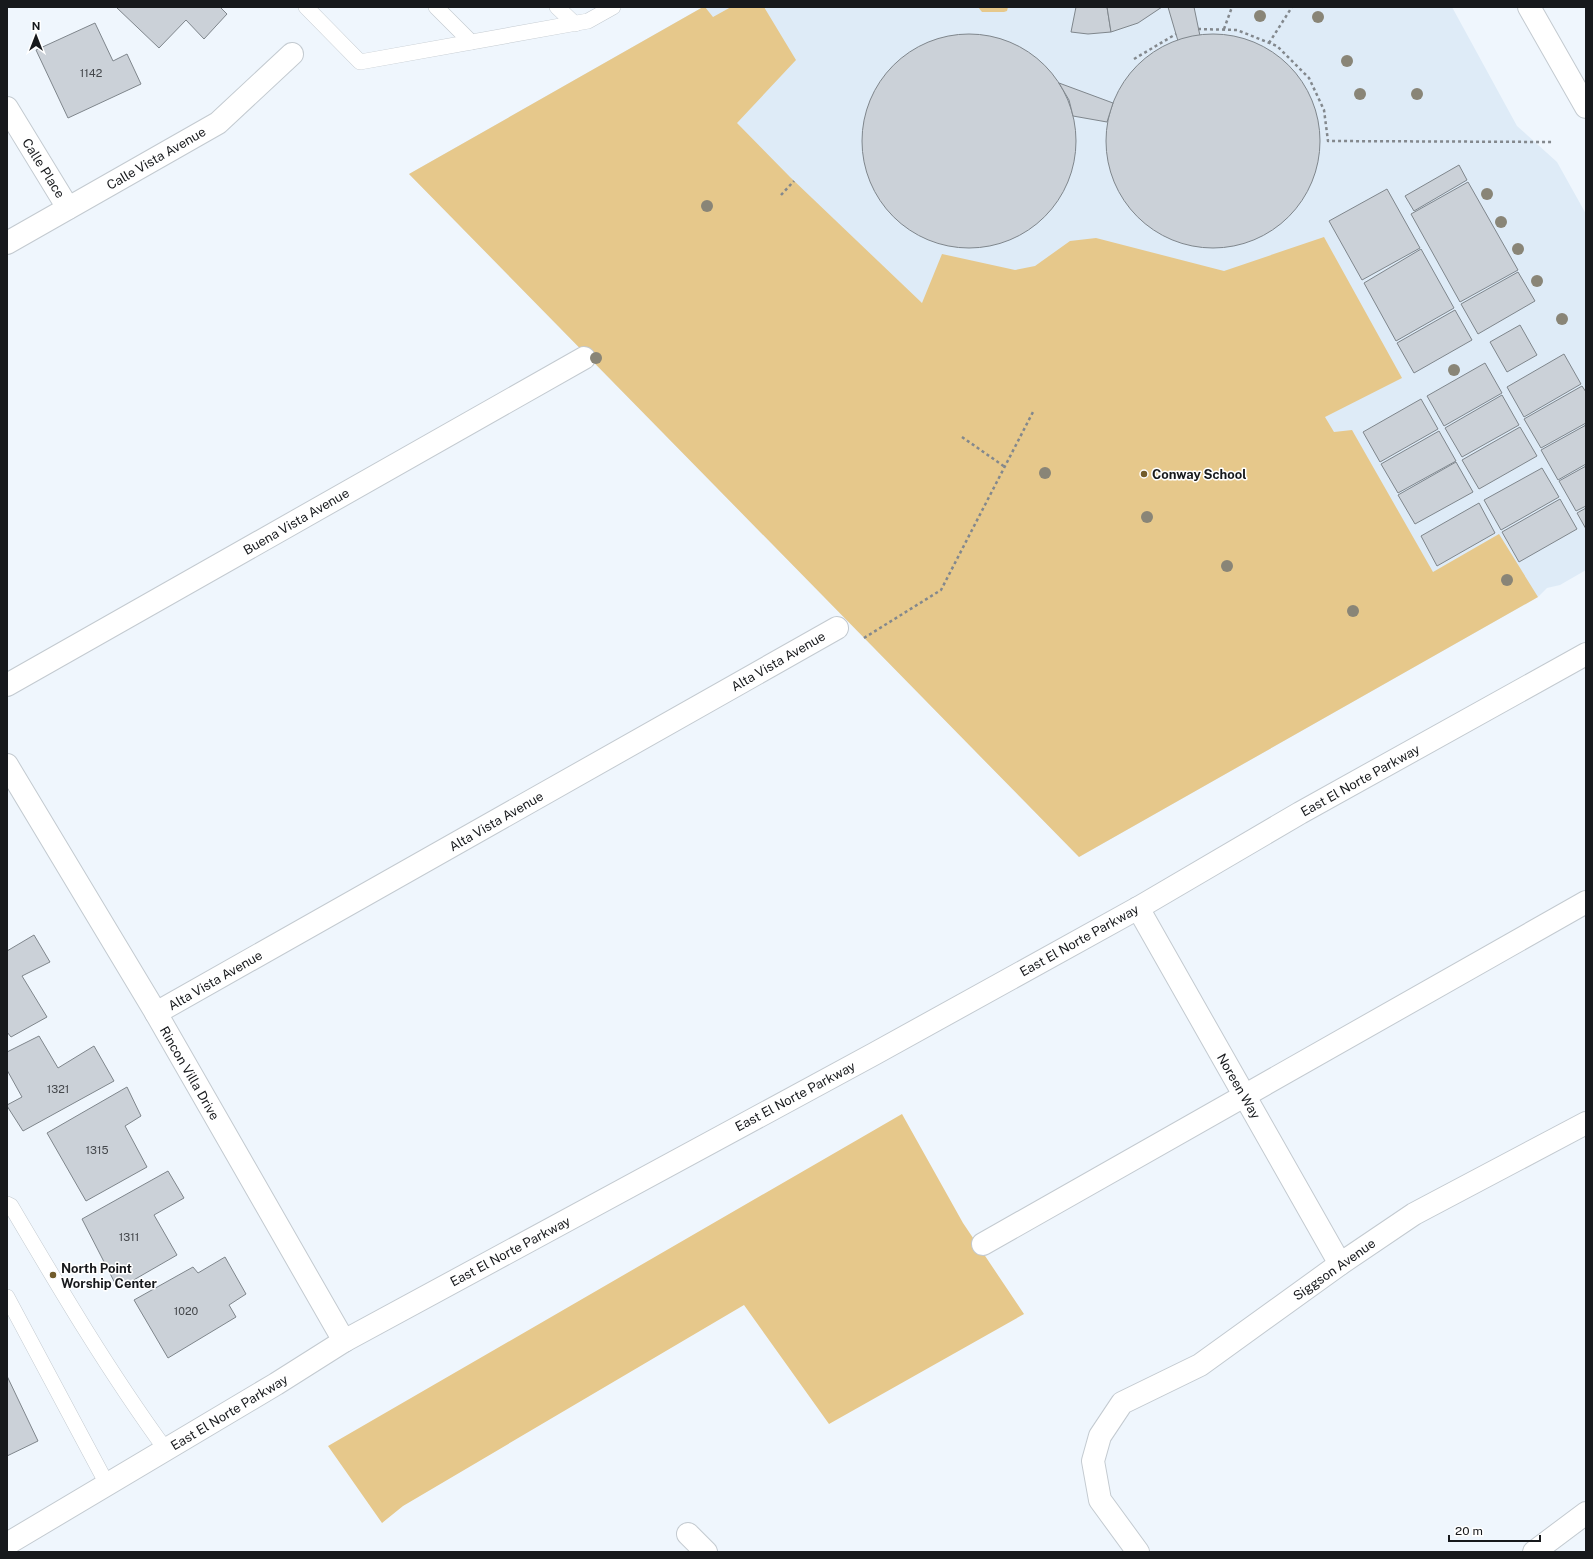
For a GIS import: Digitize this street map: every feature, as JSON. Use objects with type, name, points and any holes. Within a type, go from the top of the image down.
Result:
[{"type":"street","points":[[1529,7],[1586,107]]},
{"type":"street","name":"Calle Vista Avenue","points":[[7,243],[218,123],[292,54]]},
{"type":"street","name":"Calle Place","points":[[7,108],[68,208]]},
{"type":"street","name":"Buena Vista Avenue","points":[[7,685],[584,358]]},
{"type":"street","name":"Alta Vista Avenue","points":[[156,1013],[837,628]]},
{"type":"street","name":"East El Norte Parkway","points":[[7,1544],[166,1450],[344,1341],[874,1054],[1138,908],[1300,813],[1586,654]]},
{"type":"street","name":"Rincon Villa Drive","points":[[7,765],[156,1013],[344,1341]]},
{"type":"street","points":[[983,1244],[1586,902]]},
{"type":"street","name":"Noreen Way","points":[[1138,908],[1340,1264]]},
{"type":"street","name":"Siggson Avenue","points":[[1138,1552],[1100,1500],[1093,1461],[1100,1436],[1122,1403],[1200,1365],[1340,1264],[1414,1214],[1586,1123]]},
{"type":"street","points":[[1534,1552],[1586,1513]]},
{"type":"street","points":[[688,1534],[706,1552]]},
{"type":"lane","points":[[306,7],[360,62],[575,24],[588,21],[613,7]]},
{"type":"lane","points":[[436,7],[471,42]]},
{"type":"lane","points":[[557,7],[575,24]]},
{"type":"lane","points":[[7,1204],[11,1206],[59,1287],[139,1413],[166,1450]]},
{"type":"lane","points":[[7,1297],[108,1484]]},
{"type":"path","points":[[1224,29],[1232,7]]},
{"type":"path","points":[[1268,43],[1292,7]]},
{"type":"path","points":[[1198,29],[1238,30],[1277,46],[1309,78],[1324,110],[1328,141],[1552,142]]},
{"type":"path","points":[[1134,59],[1176,34]]},
{"type":"path","points":[[781,195],[794,181]]},
{"type":"path","points":[[864,638],[941,590],[1034,410]]},
{"type":"path","points":[[962,437],[1005,467]]},
{"type":"shaded area","name":"Conway School","points":[[703,7],[1452,7],[1517,126],[1557,162],[1586,214],[1586,570],[1560,585],[1547,588],[1538,597],[1079,857],[409,174]]},
{"type":"shaded area","name":"Conway School","points":[[705,7],[713,17],[731,7],[764,7],[796,60],[737,123],[790,177],[922,303],[942,254],[1015,270],[1035,266],[1070,241],[1096,238],[1224,271],[1324,237],[1402,378],[1325,417],[1334,432],[1352,430],[1433,572],[1499,534],[1538,597],[1079,857],[409,174]]},
{"type":"shaded area","points":[[978,7],[1008,7],[1007,11],[1004,12],[982,12]]},
{"type":"shaded area","points":[[902,1114],[963,1223],[1024,1314],[829,1424],[744,1305],[403,1506],[382,1523],[328,1446]]},
{"type":"building","points":[[116,7],[220,7],[227,14],[204,39],[186,20],[159,48]]},
{"type":"building","points":[[1076,7],[1107,7],[1111,32],[1088,34],[1071,32]]},
{"type":"building","points":[[1107,7],[1162,7],[1138,23],[1111,32]]},
{"type":"building","points":[[1168,7],[1194,7],[1200,36],[1178,41]]},
{"type":"building","points":[[95,23],[113,61],[127,54],[141,84],[68,118],[36,50]]},
{"type":"building","points":[[969,34],[990,36],[1010,42],[1028,52],[1045,65],[1058,82],[1068,100],[1074,120],[1076,141],[1074,162],[1068,182],[1058,200],[1045,217],[1028,230],[1010,240],[990,246],[969,248],[948,246],[928,240],[910,230],[893,217],[880,200],[870,182],[864,162],[862,141],[864,120],[870,100],[880,82],[893,65],[910,52],[928,42],[948,36]]},
{"type":"building","points":[[1213,34],[1234,36],[1254,42],[1272,52],[1289,65],[1302,82],[1312,100],[1318,120],[1320,141],[1318,162],[1312,182],[1302,200],[1289,217],[1272,230],[1254,240],[1234,246],[1213,248],[1192,246],[1172,240],[1154,230],[1137,217],[1124,200],[1114,182],[1108,162],[1106,141],[1108,120],[1114,100],[1124,82],[1137,65],[1154,52],[1172,42],[1192,36]]},
{"type":"building","points":[[1059,83],[1113,103],[1107,122],[1073,116],[1069,100]]},
{"type":"building","points":[[1459,165],[1467,180],[1414,211],[1405,196]]},
{"type":"building","points":[[1468,182],[1518,270],[1460,302],[1411,214]]},
{"type":"building","points":[[1387,189],[1420,248],[1362,280],[1329,221]]},
{"type":"building","points":[[1421,249],[1454,308],[1396,341],[1364,283]]},
{"type":"building","points":[[1518,272],[1535,301],[1478,334],[1461,304]]},
{"type":"building","points":[[1455,310],[1472,340],[1414,373],[1397,343]]},
{"type":"building","points":[[1520,325],[1537,355],[1507,372],[1490,342]]},
{"type":"building","points":[[1564,354],[1581,384],[1524,417],[1507,387]]},
{"type":"building","points":[[1485,363],[1502,393],[1444,426],[1427,396]]},
{"type":"building","points":[[1582,386],[1586,392],[1586,423],[1541,448],[1524,419]]},
{"type":"building","points":[[1502,395],[1519,425],[1462,457],[1445,428]]},
{"type":"building","points":[[1421,399],[1438,429],[1380,462],[1363,432]]},
{"type":"building","points":[[1586,425],[1586,464],[1558,480],[1541,450]]},
{"type":"building","points":[[1520,427],[1537,456],[1479,489],[1462,460]]},
{"type":"building","points":[[1439,431],[1456,461],[1398,493],[1381,464]]},
{"type":"building","points":[[1456,462],[1473,492],[1415,524],[1398,495]]},
{"type":"building","points":[[1586,466],[1586,506],[1576,511],[1559,481]]},
{"type":"building","points":[[1542,468],[1559,497],[1501,530],[1484,500]]},
{"type":"building","points":[[1560,499],[1577,529],[1519,562],[1502,532]]},
{"type":"building","points":[[1479,503],[1495,533],[1437,566],[1421,536]]},
{"type":"building","points":[[1586,508],[1586,529],[1577,513]]},
{"type":"building","points":[[34,935],[50,962],[22,976],[47,1017],[11,1037],[7,1032],[7,951]]},
{"type":"building","points":[[39,1036],[58,1068],[94,1046],[114,1081],[23,1131],[7,1106],[22,1097],[7,1070],[7,1052]]},
{"type":"building","points":[[127,1087],[141,1116],[125,1126],[147,1167],[86,1201],[47,1133]]},
{"type":"building","points":[[168,1171],[184,1198],[154,1215],[177,1255],[118,1289],[82,1219]]},
{"type":"building","points":[[225,1257],[246,1294],[229,1305],[236,1317],[168,1358],[134,1300],[193,1267],[198,1273]]},
{"type":"building","points":[[7,1376],[38,1441],[7,1456]]},
{"type":"place","name":"Conway School","points":[[1144,474]]},
{"type":"place","name":"North Point Worship Center","points":[[53,1275]]}]
